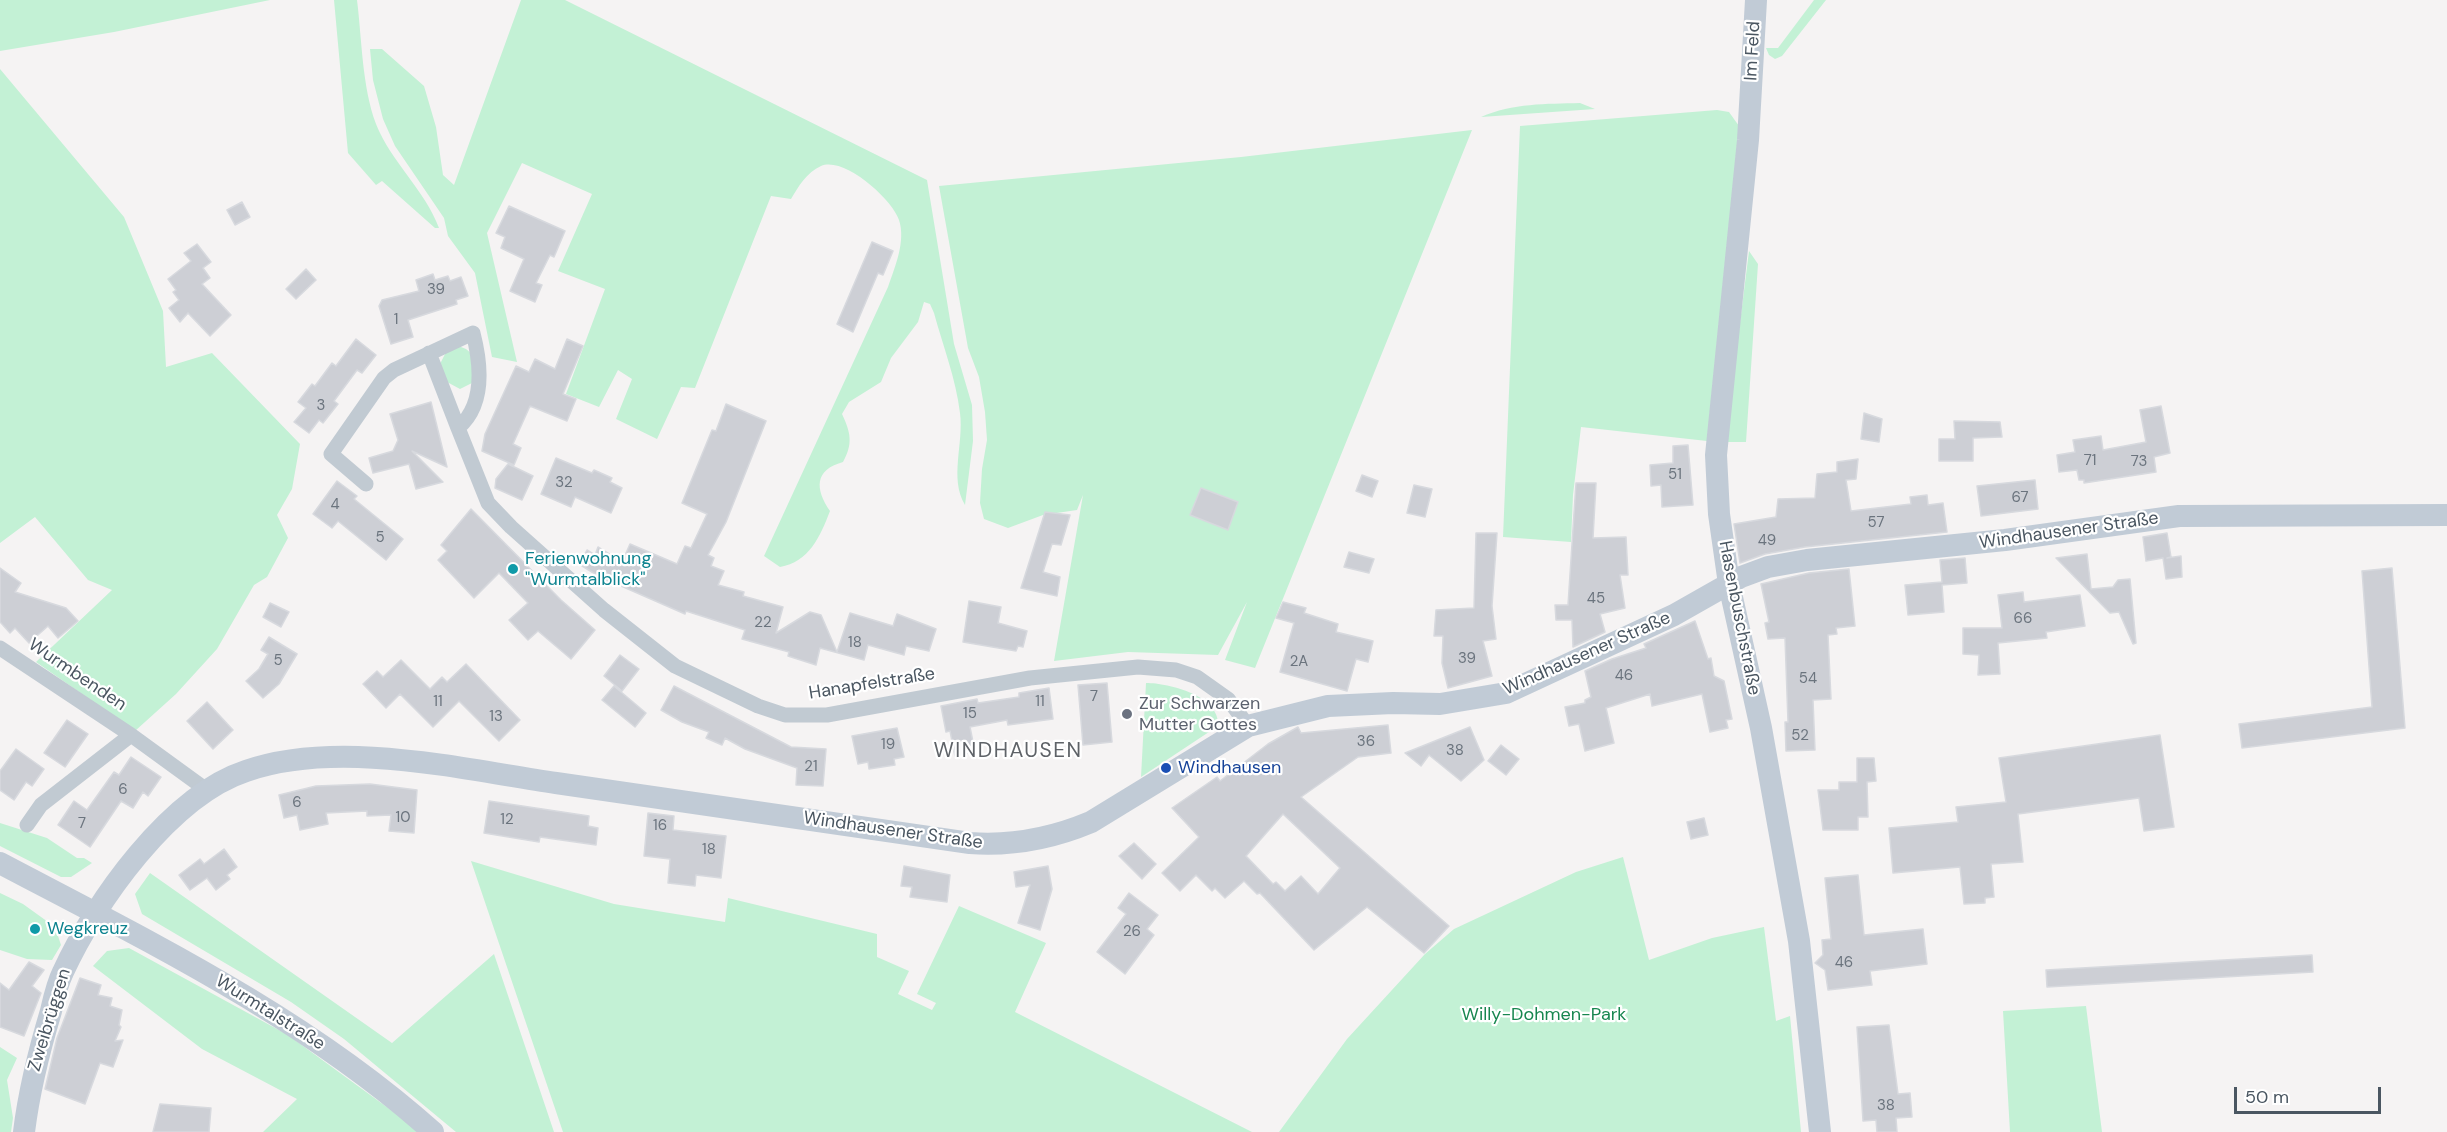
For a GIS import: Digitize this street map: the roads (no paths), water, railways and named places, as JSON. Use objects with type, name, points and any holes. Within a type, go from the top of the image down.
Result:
[{"type":"street","name":"Im Feld","points":[[1750,102],[1756,0]]},
{"type":"street","name":"Hasenbuschstraße","points":[[1750,102],[1716,455],[1719,514],[1729,584],[1761,728],[1799,941],[1820,1132]]},
{"type":"street","points":[[366,484],[331,454],[384,378],[402,365],[473,333],[480,358],[480,377],[470,418],[458,428]]},
{"type":"street","name":"Hanapfelstraße","points":[[429,353],[488,503],[511,527],[586,594],[675,666],[758,706],[785,715],[827,715],[1030,678],[1138,667],[1176,670],[1197,677],[1228,699],[1248,726]]},
{"type":"street","name":"Windhausener Straße","points":[[94,914],[133,861],[167,823],[208,791],[244,771],[285,761],[324,757],[441,765],[838,825],[994,845],[1021,842],[1074,830],[1091,822],[1248,726],[1328,706],[1393,703],[1440,704],[1466,702],[1506,693],[1674,615],[1729,584],[1768,567],[1807,560],[2005,540],[2179,516],[2447,515]]},
{"type":"street","name":"Wurmbenden","points":[[0,648],[131,735],[208,791]]},
{"type":"street","name":"Wurmbenden","points":[[27,825],[40,805],[131,735]]},
{"type":"street","name":"Wurmtalstraße","points":[[0,863],[236,991],[306,1034],[400,1103],[433,1132]]},
{"type":"street","name":"Zweibrüggen","points":[[24,1132],[30,1088],[62,973],[94,914]]},
{"type":"place","name":"Ferienwohnung \"Wurmtalblick\"","points":[[513,569]]},
{"type":"place","name":"Zur Schwarzen Mutter Gottes","points":[[1127,714]]},
{"type":"place","name":"Windhausen","points":[[1166,768]]},
{"type":"place","name":"Wegkreuz","points":[[35,929]]},
{"type":"district","name":"WINDHAUSEN","points":[[1008,751]]},
{"type":"park label","name":"Willy-Dohmen-Park","points":[[1544,1015]]}]
